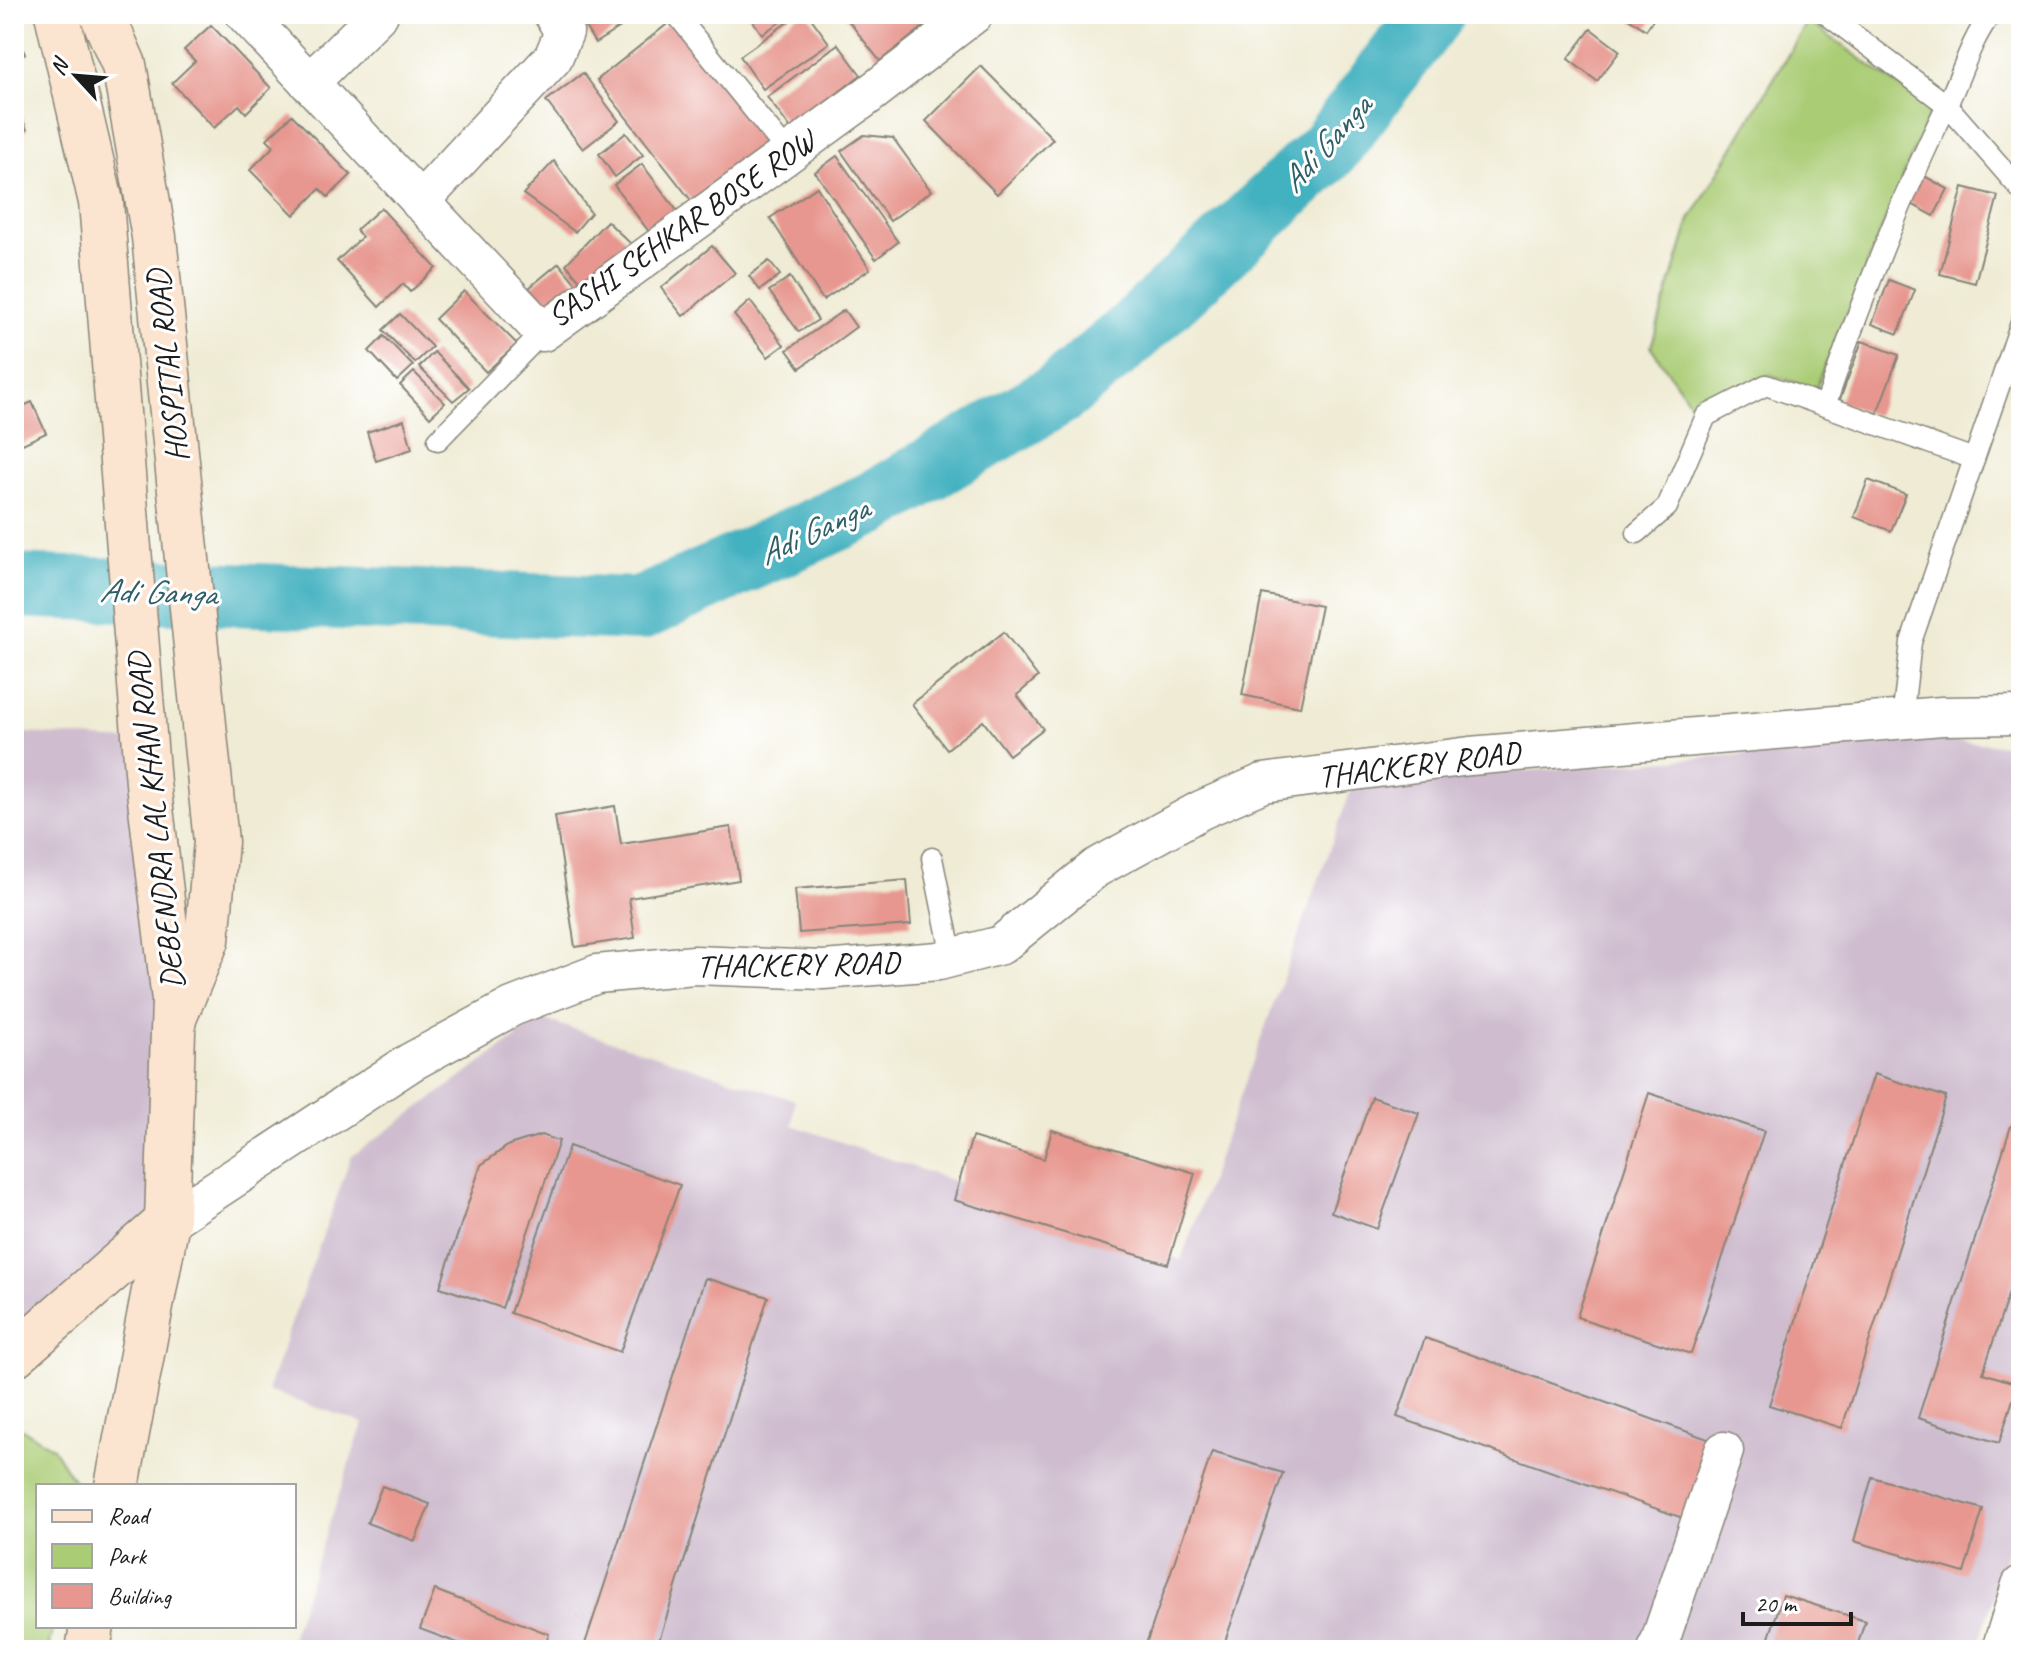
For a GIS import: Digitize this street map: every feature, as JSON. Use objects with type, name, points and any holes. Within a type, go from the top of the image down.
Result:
[{"type":"main road","name":"DEBENDRA LAL KHAN ROAD","points":[[57,14],[101,202],[148,783],[174,1018],[167,1222],[117,1484]]},
{"type":"main road","name":"HOSPITAL ROAD","points":[[102,14],[124,65],[154,237],[216,842],[207,940],[174,1018]]},
{"type":"main road","points":[[14,1355],[167,1222]]},
{"type":"main road","points":[[88,1650],[92,1628]]},
{"type":"street","name":"SASHI SEHKAR BOSE ROW","points":[[245,14],[543,332],[789,154],[974,14]]},
{"type":"street","points":[[309,83],[379,14]]},
{"type":"street","points":[[420,202],[553,58],[564,32],[553,14]]},
{"type":"street","name":"THACKERY ROAD","points":[[167,1222],[411,1062],[512,1007],[597,974],[694,965],[823,970],[952,957],[1001,945],[1096,868],[1201,810],[1263,783],[1470,756],[1902,720],[2021,715]]},
{"type":"street","points":[[1657,1650],[1724,1451]]},
{"type":"street","points":[[2001,1650],[2021,1585]]},
{"type":"lane","points":[[676,14],[789,154]]},
{"type":"lane","points":[[1826,14],[1947,105],[2021,190]]},
{"type":"lane","points":[[1825,406],[1867,284],[1921,153],[1947,105],[1974,37],[1991,14]]},
{"type":"lane","points":[[1902,720],[1911,642],[2021,323]]},
{"type":"lane","points":[[438,440],[543,332]]},
{"type":"lane","points":[[1637,533],[1667,507],[1706,416],[1766,385],[1974,459]]},
{"type":"lane","points":[[932,858],[952,957]]},
{"type":"shaded area","points":[[14,732],[165,743],[152,1213],[14,1336]]},
{"type":"shaded area","points":[[1935,740],[2021,746],[2021,1508],[1977,1650],[287,1650],[363,1423],[267,1391],[351,1157],[542,1019],[795,1100],[792,1125],[1181,1260],[1353,784]]},
{"type":"green space","points":[[1808,21],[1931,109],[1816,389],[1770,375],[1690,403],[1651,347],[1690,220]]},
{"type":"green space","points":[[14,1424],[53,1448],[76,1484],[36,1484],[36,1628],[53,1628],[48,1650],[14,1650]]},
{"type":"building","points":[[577,14],[637,14],[638,16],[595,43]]},
{"type":"building","points":[[748,14],[792,14],[762,34]]},
{"type":"building","points":[[799,14],[808,14],[829,43],[763,89],[740,56]]},
{"type":"building","points":[[843,14],[917,14],[926,25],[880,61]]},
{"type":"building","points":[[1623,14],[1657,14],[1646,30]]},
{"type":"building","points":[[1945,14],[1970,14],[1966,23]]},
{"type":"building","points":[[675,18],[771,143],[694,204],[597,80]]},
{"type":"building","points":[[211,25],[271,88],[246,113],[239,105],[214,128],[172,83],[195,61],[184,50]]},
{"type":"building","points":[[14,28],[25,54],[14,59]]},
{"type":"building","points":[[1591,29],[1620,51],[1597,81],[1568,59]]},
{"type":"building","points":[[838,44],[861,75],[791,129],[767,97]]},
{"type":"building","points":[[981,66],[1053,139],[997,194],[926,121]]},
{"type":"building","points":[[583,73],[619,121],[583,149],[546,101]]},
{"type":"building","points":[[14,100],[27,130],[14,136]]},
{"type":"building","points":[[292,115],[351,175],[328,197],[320,189],[294,215],[250,170],[274,146],[267,139]]},
{"type":"building","points":[[626,133],[643,155],[615,177],[599,154]]},
{"type":"building","points":[[864,135],[893,138],[931,191],[890,221],[841,151]]},
{"type":"building","points":[[837,156],[898,242],[876,259],[815,172]]},
{"type":"building","points":[[554,161],[591,213],[575,232],[523,194]]},
{"type":"building","points":[[642,164],[681,216],[653,237],[614,185]]},
{"type":"building","points":[[1917,172],[1948,189],[1934,216],[1902,199]]},
{"type":"building","points":[[817,187],[870,269],[823,300],[770,218]]},
{"type":"building","points":[[1963,187],[1998,196],[1975,283],[1940,274]]},
{"type":"building","points":[[381,208],[436,268],[410,292],[403,284],[379,307],[337,261],[362,237],[356,230]]},
{"type":"building","points":[[607,221],[631,244],[583,284],[566,264]]},
{"type":"building","points":[[712,246],[735,273],[683,316],[661,288]]},
{"type":"building","points":[[769,261],[780,275],[760,290],[749,276]]},
{"type":"building","points":[[559,263],[578,286],[548,311],[529,288]]},
{"type":"building","points":[[790,277],[818,320],[799,332],[769,291]]},
{"type":"building","points":[[1889,280],[1915,290],[1898,334],[1872,324]]},
{"type":"building","points":[[464,291],[517,344],[486,372],[435,319]]},
{"type":"building","points":[[750,301],[784,345],[768,357],[734,315]]},
{"type":"building","points":[[844,310],[856,327],[800,368],[787,350]]},
{"type":"building","points":[[400,314],[432,347],[415,363],[383,330]]},
{"type":"building","points":[[384,336],[413,366],[397,381],[369,351]]},
{"type":"building","points":[[1862,341],[1899,355],[1876,416],[1839,402]]},
{"type":"building","points":[[434,352],[469,388],[453,401],[419,367]]},
{"type":"building","points":[[414,372],[445,403],[430,417],[400,385]]},
{"type":"building","points":[[32,402],[46,433],[14,448],[14,410]]},
{"type":"building","points":[[404,420],[412,449],[376,461],[367,432]]},
{"type":"building","points":[[1868,480],[1906,494],[1891,531],[1854,517]]},
{"type":"building","points":[[1262,594],[1321,606],[1300,707],[1242,695]]},
{"type":"building","points":[[1004,632],[1038,677],[1017,695],[1043,729],[1009,755],[983,721],[947,749],[912,704]]},
{"type":"building","points":[[615,806],[621,844],[731,827],[739,880],[629,898],[635,938],[575,947],[555,816]]},
{"type":"building","points":[[907,880],[911,925],[799,933],[795,889]]},
{"type":"building","points":[[1874,1074],[1946,1097],[1842,1428],[1769,1405]]},
{"type":"building","points":[[1649,1093],[1764,1131],[1691,1354],[1577,1317]]},
{"type":"building","points":[[1372,1097],[1419,1113],[1377,1229],[1331,1212]]},
{"type":"building","points":[[2011,1126],[2021,1130],[2021,1255],[1983,1373],[2018,1384],[1999,1443],[1918,1418]]},
{"type":"building","points":[[1052,1130],[1195,1173],[1168,1264],[954,1200],[972,1137],[1044,1159]]},
{"type":"building","points":[[541,1135],[559,1141],[502,1308],[440,1287],[481,1165],[509,1145]]},
{"type":"building","points":[[569,1146],[680,1185],[620,1352],[510,1313]]},
{"type":"building","points":[[705,1278],[768,1297],[656,1650],[583,1650]]},
{"type":"building","points":[[1425,1338],[1722,1444],[1694,1522],[1397,1417]]},
{"type":"building","points":[[1212,1452],[1283,1473],[1222,1650],[1144,1650]]},
{"type":"building","points":[[1872,1477],[1983,1509],[1964,1573],[1854,1541]]},
{"type":"building","points":[[382,1486],[430,1504],[415,1541],[367,1523]]},
{"type":"building","points":[[435,1590],[549,1634],[543,1650],[476,1650],[420,1629]]},
{"type":"building","points":[[1783,1595],[1865,1621],[1856,1650],[1765,1650]]},
{"type":"waterway","name":"Adi Ganga","points":[[14,586],[640,609],[871,504],[1060,393],[1123,341],[1328,150],[1432,14]]}]
